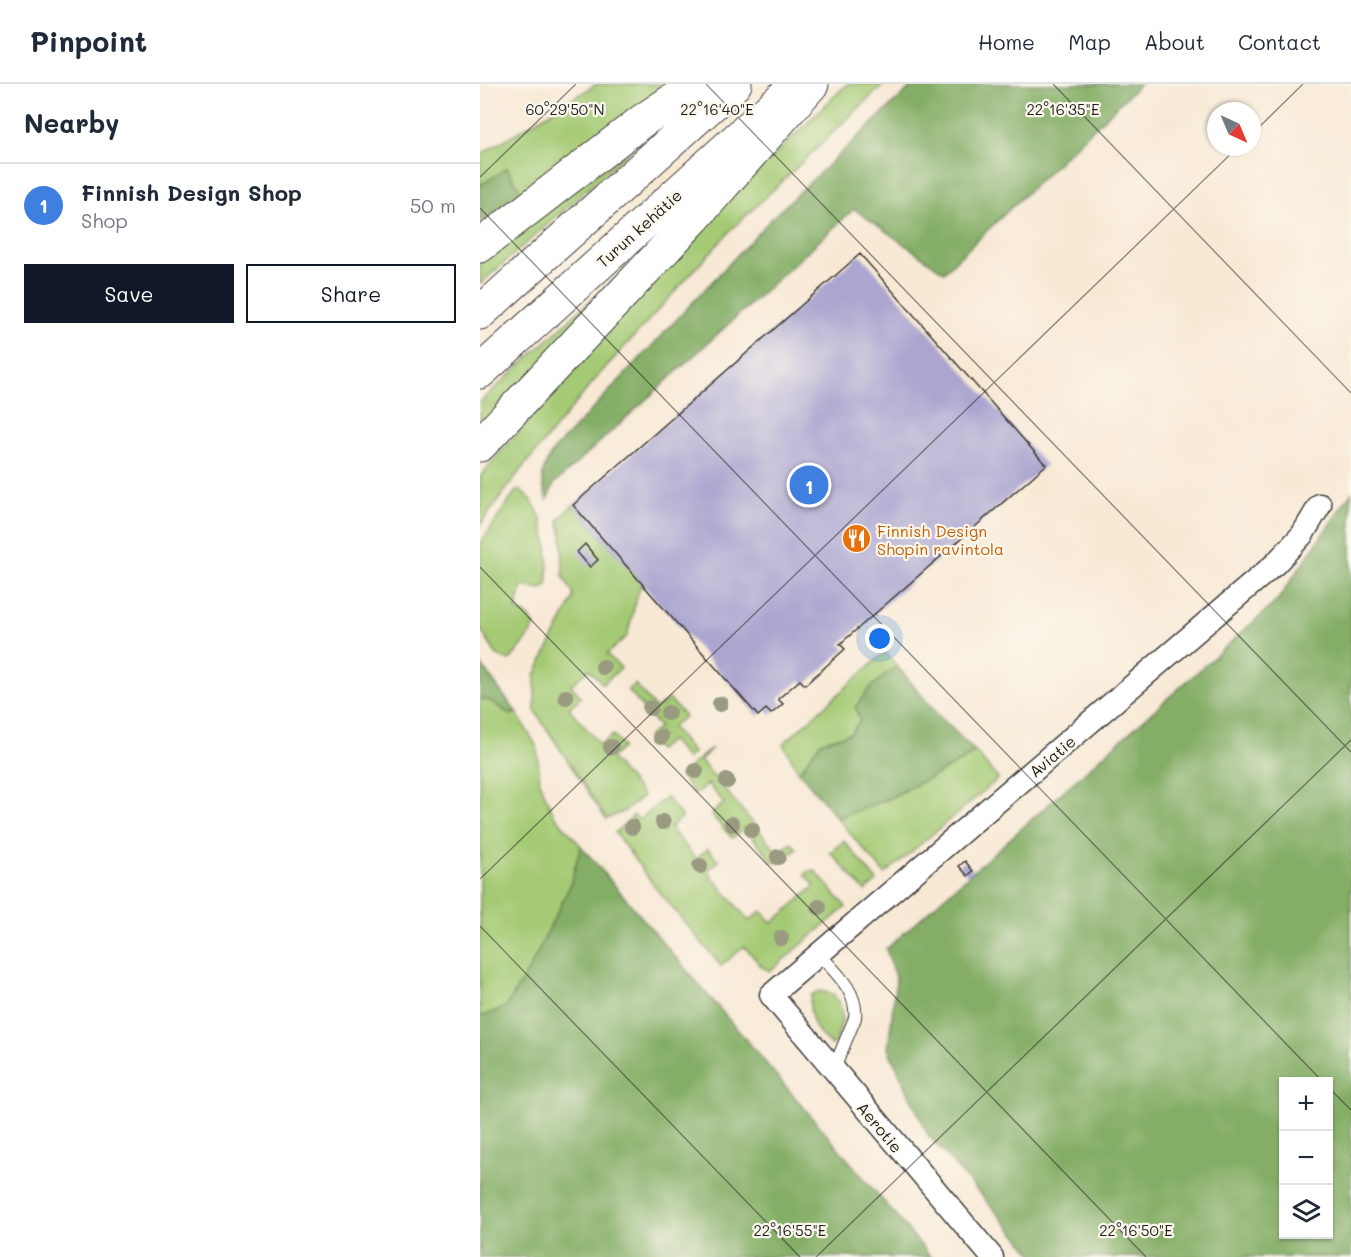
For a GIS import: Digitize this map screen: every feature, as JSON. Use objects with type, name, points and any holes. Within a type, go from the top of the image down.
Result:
[{"type":"highway","points":[[480,246],[642,121],[697,84]]},
{"type":"highway","points":[[480,313],[735,84]]},
{"type":"highway","name":"Turun kehätie","points":[[480,372],[797,84]]},
{"type":"highway","points":[[480,445],[694,218],[812,84]]},
{"type":"street","name":"Aviatie","points":[[771,995],[1275,564],[1302,535],[1320,505]]},
{"type":"street","name":"Aerotie","points":[[771,995],[992,1257]]},
{"type":"lane","points":[[819,954],[847,986],[856,1009],[855,1018],[833,1071]]},
{"type":"green space","points":[[597,84],[669,84],[523,195],[507,169],[480,186],[480,155]]},
{"type":"green space","points":[[847,84],[884,84],[729,232],[598,376],[519,472],[480,525],[480,477],[498,455],[711,217]]},
{"type":"green space","points":[[914,84],[1140,84],[944,272],[854,209],[554,484],[547,500],[543,475],[553,451],[772,218]]},
{"type":"green space","points":[[653,130],[589,188],[480,284],[480,261]]},
{"type":"green space","points":[[507,168],[523,195],[480,222],[480,186]]},
{"type":"green space","points":[[666,231],[480,429],[480,402]]},
{"type":"green space","points":[[520,490],[536,508],[545,534],[548,561],[547,586],[541,589],[522,586],[516,610],[527,615],[535,625],[511,659],[506,660],[496,654],[480,629],[480,544],[516,491]]},
{"type":"green space","points":[[1351,493],[1351,1257],[1036,1257],[928,1135],[888,1049],[896,980],[886,949],[1277,601]]},
{"type":"green space","points":[[573,505],[643,584],[639,589],[627,636],[607,654],[621,668],[603,684],[589,669],[571,685],[581,697],[569,708],[600,745],[613,735],[623,747],[611,758],[643,796],[625,811],[606,819],[535,711],[535,675],[573,599],[573,593],[563,576],[562,534],[558,520]]},
{"type":"green space","points":[[885,652],[897,666],[870,688],[860,720],[851,733],[821,742],[799,772],[783,744]]},
{"type":"green space","points":[[480,663],[516,712],[511,715],[492,702],[480,698]]},
{"type":"green space","points":[[897,666],[938,715],[975,751],[964,760],[886,800],[837,818],[799,772],[821,742],[851,733],[860,720],[855,707],[870,688]]},
{"type":"green space","points":[[635,684],[656,709],[669,699],[685,716],[672,727],[693,753],[687,759],[671,740],[658,750],[647,738],[659,727],[628,690]]},
{"type":"green space","points":[[480,698],[492,702],[511,715],[516,712],[537,747],[540,783],[554,815],[581,846],[570,886],[531,966],[506,1007],[480,1017]]},
{"type":"green space","points":[[712,748],[700,760],[778,853],[791,843],[797,849],[780,863],[773,862],[745,828],[732,838],[711,814],[724,803],[708,784],[695,795],[680,775]]},
{"type":"green space","points":[[975,751],[998,779],[885,874],[837,818],[886,800],[963,760]]},
{"type":"green space","points":[[666,797],[682,817],[670,828],[696,859],[708,849],[719,861],[707,871],[749,921],[761,911],[772,923],[815,886],[805,874],[810,871],[815,871],[846,907],[770,971],[762,967],[744,946],[721,966],[656,888],[615,833],[634,815],[639,820]]},
{"type":"green space","points":[[844,841],[877,881],[865,891],[830,852]]},
{"type":"green space","points":[[581,846],[931,1257],[480,1257],[480,1017],[506,1007],[531,966],[570,886]]},
{"type":"green space","points":[[819,991],[833,994],[842,1012],[840,1030],[832,1045],[817,1030],[810,1010],[811,995]]},
{"type":"building","points":[[860,254],[1046,465],[840,644],[845,649],[805,685],[800,680],[778,699],[783,704],[771,714],[766,709],[758,716],[573,505]]},
{"type":"building","points":[[585,544],[598,560],[590,567],[577,552]]},
{"type":"building","points":[[965,861],[973,871],[968,876],[959,866]]},
{"type":"place","name":"Finnish Design Shop","points":[[809,485]]},
{"type":"place","name":"Finnish Design Shopin ravintola","points":[[856,539]]}]
